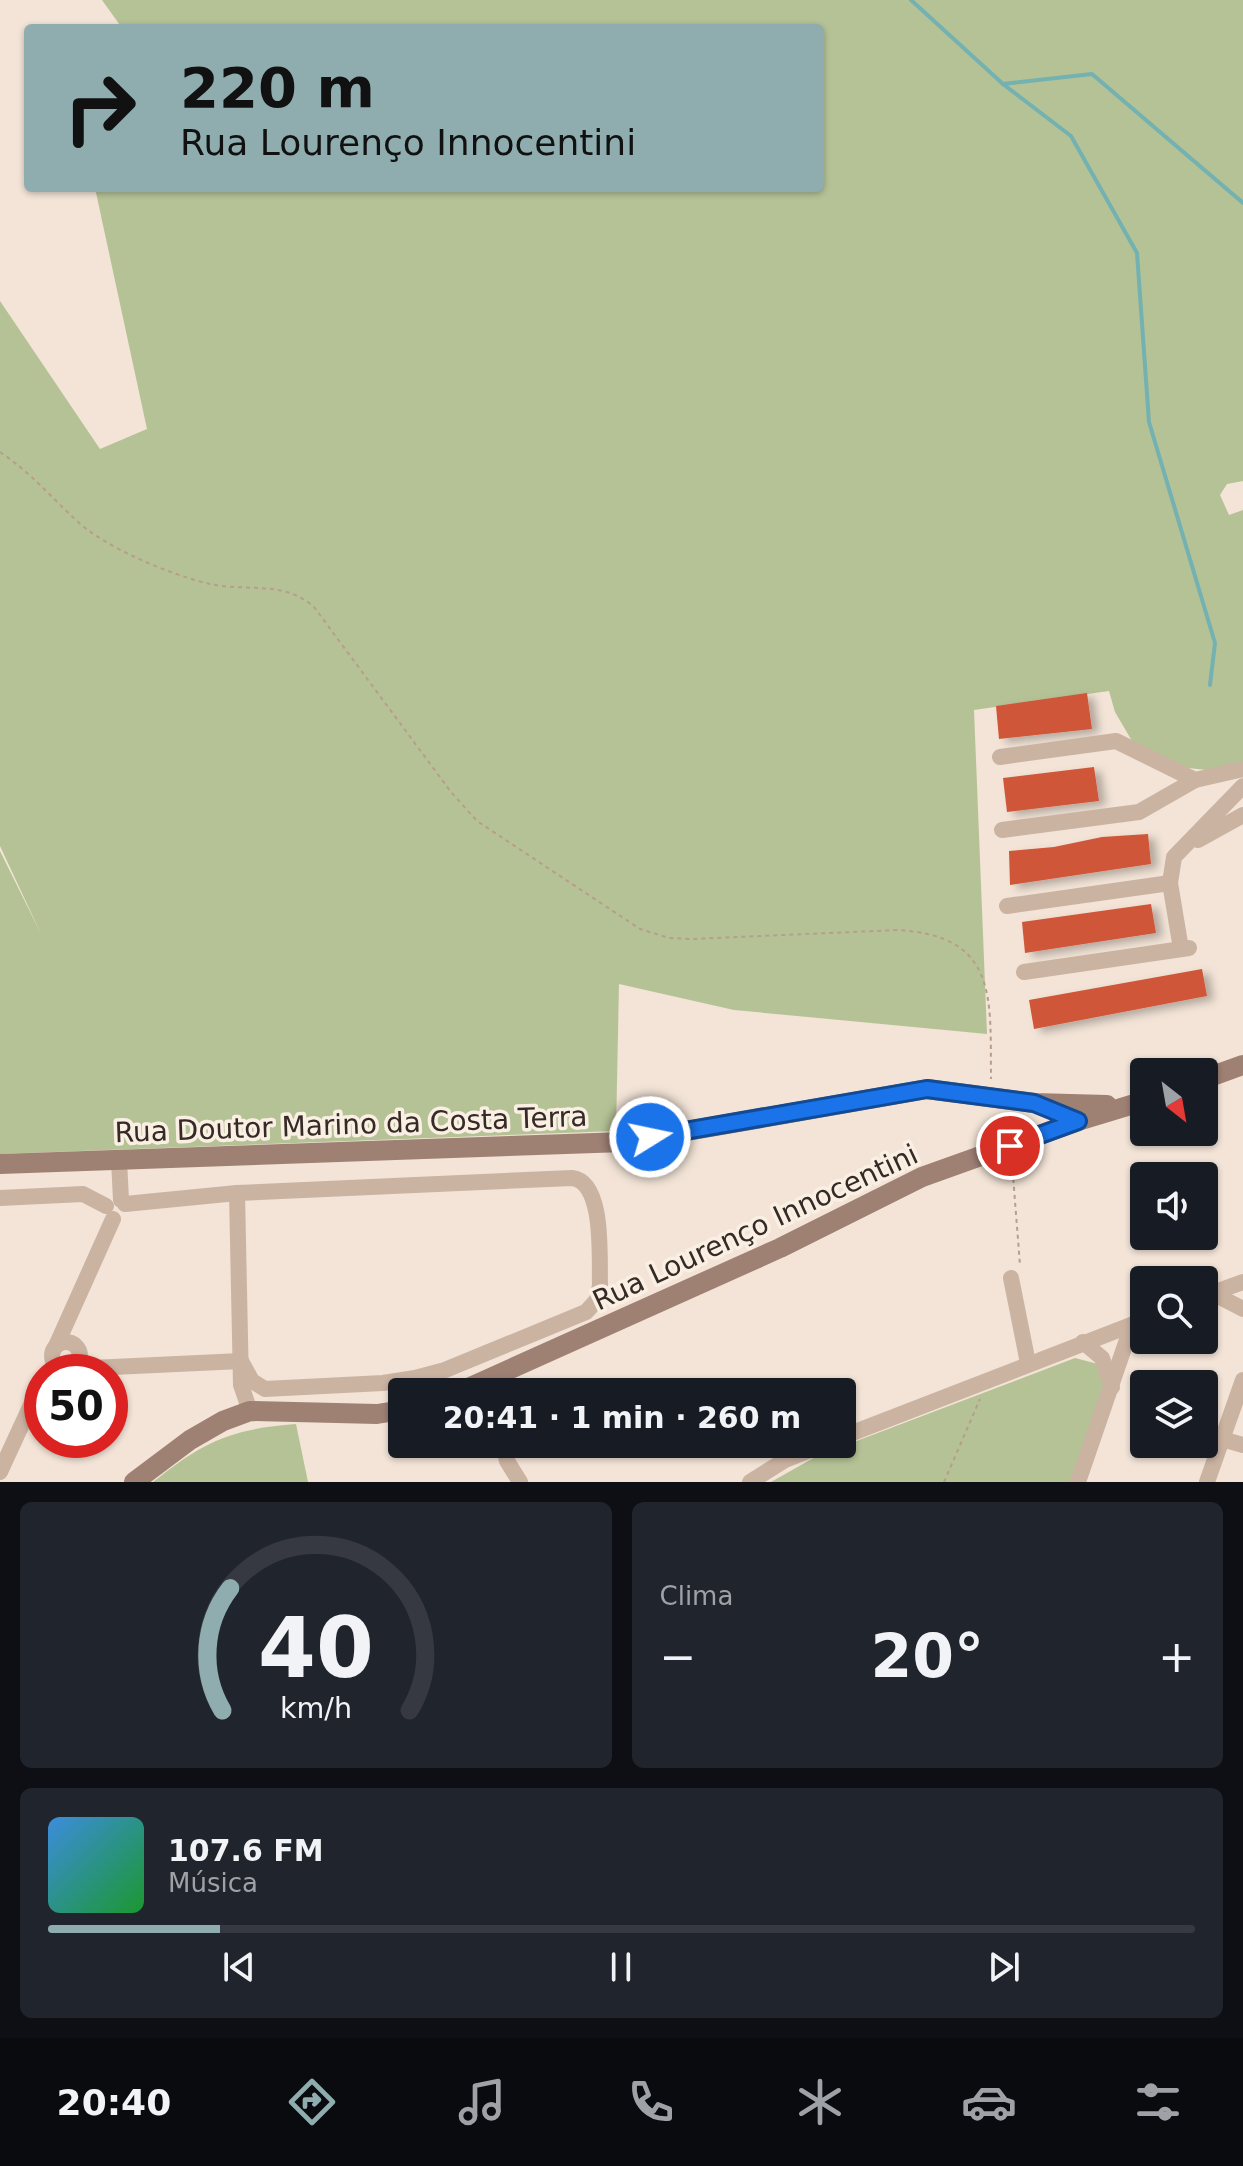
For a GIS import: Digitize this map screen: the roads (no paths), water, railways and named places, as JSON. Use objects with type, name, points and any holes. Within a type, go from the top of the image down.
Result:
[{"type":"main road","points":[[1218,1074],[1243,1065]]},
{"type":"main road","name":"Rua Doutor Marino da Costa Terra","points":[[0,1164],[624,1142],[927,1089],[1034,1103],[1107,1105]]},
{"type":"main road","name":"Rua Lourenço Innocentini","points":[[1078,1121],[1107,1105],[1130,1101]]},
{"type":"main road","name":"Rua Doutor Marino da Costa Terra","points":[[1034,1103],[1078,1121]]},
{"type":"main road","name":"Rua Lourenço Innocentini","points":[[508,1378],[922,1177],[1130,1104]]},
{"type":"main road","points":[[134,1482],[190,1440],[223,1421],[250,1411],[388,1412]]},
{"type":"street","points":[[1000,757],[1116,741],[1195,780]]},
{"type":"street","points":[[1002,830],[1139,812],[1195,780],[1243,769]]},
{"type":"street","points":[[1024,972],[1185,949],[1170,883],[1174,857],[1243,786]]},
{"type":"street","points":[[1174,857],[1220,825],[1243,815]]},
{"type":"street","points":[[1007,906],[1170,883]]},
{"type":"street","points":[[52,1354],[116,1207],[119,1160]]},
{"type":"street","points":[[0,1198],[83,1194],[116,1207],[237,1193],[572,1178],[587,1183],[595,1199],[600,1285],[597,1300],[586,1312],[445,1370],[383,1383],[265,1389],[252,1381],[241,1361]]},
{"type":"street","points":[[237,1193],[241,1385],[250,1411]]},
{"type":"street","points":[[1011,1278],[1028,1363]]},
{"type":"street","points":[[1218,1291],[1243,1282]]},
{"type":"street","points":[[1218,1299],[1243,1309]]},
{"type":"street","points":[[71,1307],[78,1354]]},
{"type":"street","points":[[856,1431],[1130,1325]]},
{"type":"street","points":[[54,1350],[68,1342],[92,1354]]},
{"type":"street","points":[[1083,1342],[1102,1358],[1112,1388]]},
{"type":"street","points":[[1078,1482],[1130,1342]]},
{"type":"street","points":[[128,1364],[241,1361]]},
{"type":"street","points":[[1207,1482],[1243,1380]]},
{"type":"street","points":[[0,1472],[24,1422]]},
{"type":"street","points":[[1222,1439],[1243,1445]]},
{"type":"street","points":[[506,1458],[520,1482]]},
{"type":"street","points":[[750,1482],[790,1458]]},
{"type":"waterway","points":[[911,0],[1003,84],[1092,74],[1243,203]]},
{"type":"waterway","points":[[1003,84],[1071,136],[1137,253],[1149,422],[1215,643],[1210,685]]}]
